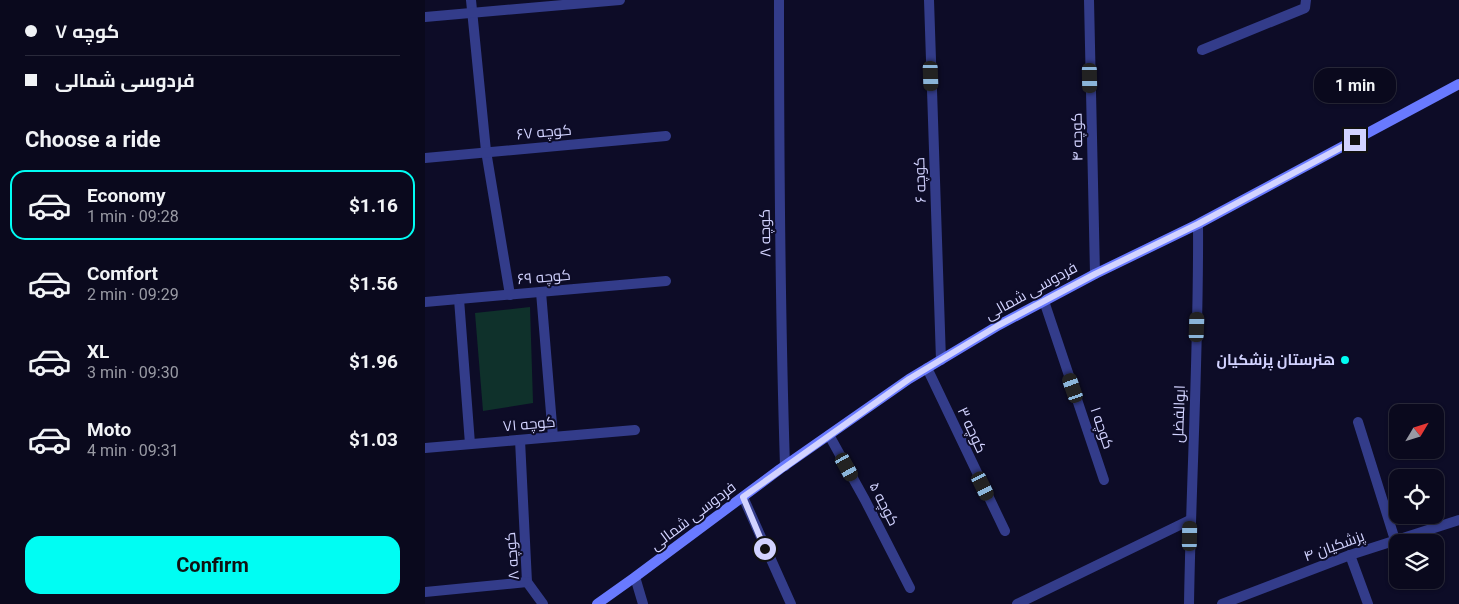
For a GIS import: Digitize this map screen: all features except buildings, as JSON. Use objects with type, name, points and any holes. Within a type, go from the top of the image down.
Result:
[{"type":"main road","name":"فردوسی شمالی","points":[[597,604],[785,466],[927,368],[999,325],[1095,274],[1198,224],[1459,84]]},
{"type":"street","points":[[471,0],[486,152],[509,295]]},
{"type":"street","points":[[425,17],[620,0]]},
{"type":"street","name":"کوچه ۸","points":[[779,0],[781,342],[785,466]]},
{"type":"street","name":"کوچه ۶","points":[[929,0],[941,360]]},
{"type":"street","name":"کوچه ۴","points":[[1089,0],[1095,274]]},
{"type":"street","points":[[1202,50],[1305,8],[1306,0]]},
{"type":"street","name":"کوچه ۶۷","points":[[425,158],[666,136]]},
{"type":"street","name":"ابوالفضل","points":[[1189,604],[1198,224]]},
{"type":"street","name":"کوچه ۶۹","points":[[425,302],[666,281]]},
{"type":"street","points":[[541,292],[553,437]]},
{"type":"street","points":[[459,299],[470,444]]},
{"type":"street","name":"کوچه ۱","points":[[1044,301],[1104,480]]},
{"type":"street","name":"کوچه ۳","points":[[927,368],[1005,531]]},
{"type":"street","points":[[1358,422],[1393,534]]},
{"type":"street","name":"کوچه ۷۱","points":[[425,448],[635,430]]},
{"type":"street","name":"کوچه ۵","points":[[829,435],[910,588]]},
{"type":"street","name":"کوچه ۸","points":[[520,440],[527,582],[543,604]]},
{"type":"street","points":[[743,497],[791,604]]},
{"type":"street","points":[[1017,604],[1190,520]]},
{"type":"street","name":"پزشکیان ۴","points":[[1414,534],[1459,520]]},
{"type":"street","name":"پزشکیان ۴","points":[[1221,604],[1389,542]]},
{"type":"street","points":[[1350,555],[1368,604]]},
{"type":"street","points":[[635,577],[643,604]]},
{"type":"street","points":[[425,592],[527,582]]},
{"type":"green space","points":[[530,307],[533,403],[483,411],[475,313]]},
{"type":"place","name":"هنرستان پزشکیان","points":[[1345,360]]},
{"type":"route","points":[[765,549],[743,497],[909,379],[999,325],[1095,274],[1198,224],[1355,140]]}]
